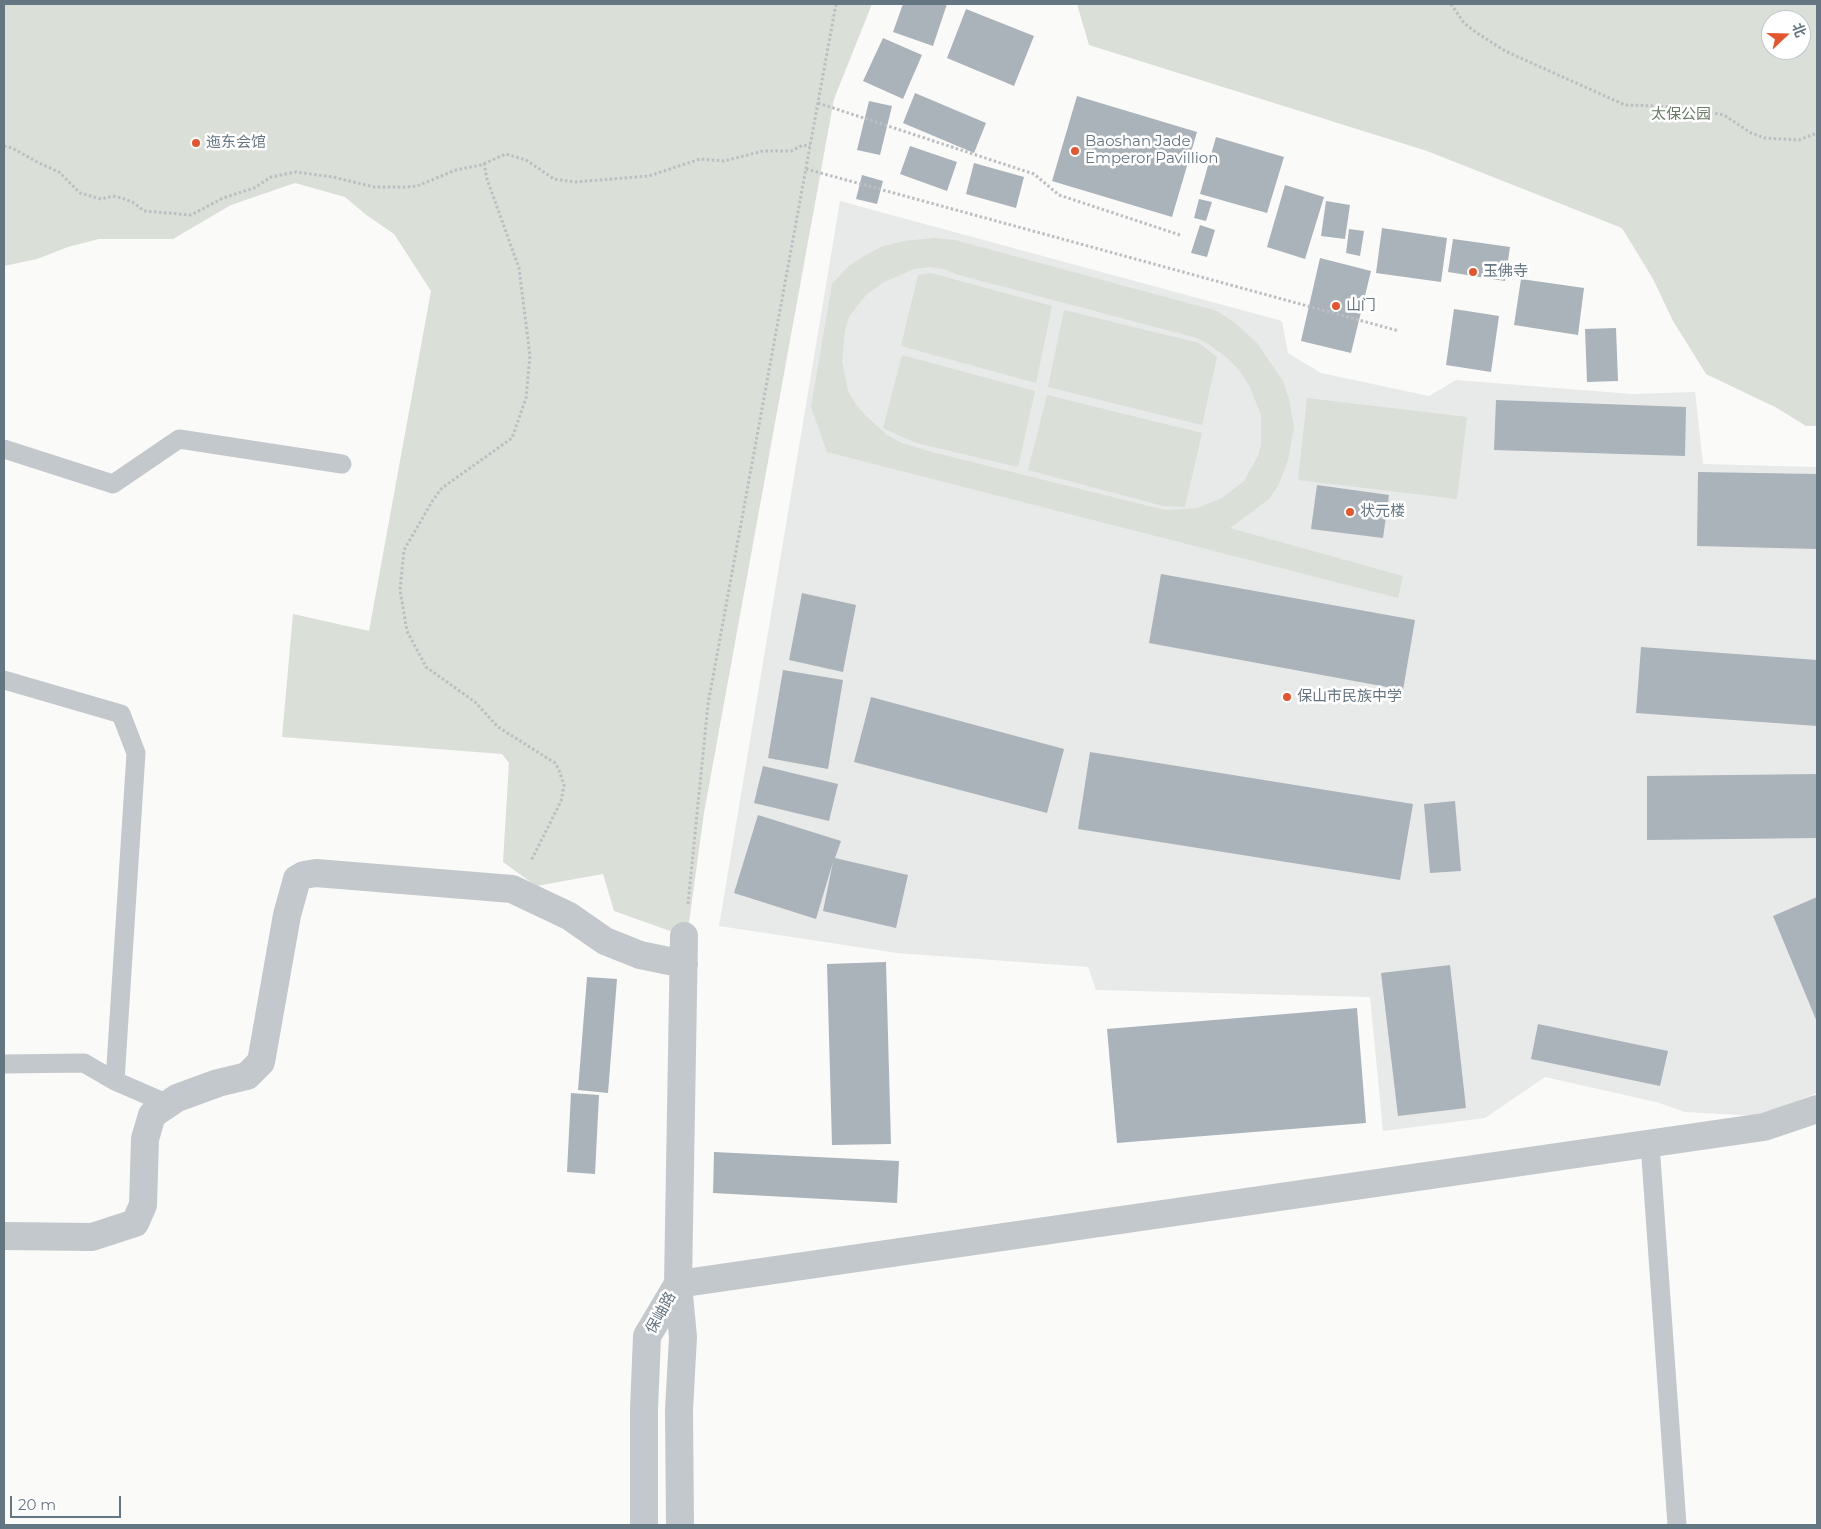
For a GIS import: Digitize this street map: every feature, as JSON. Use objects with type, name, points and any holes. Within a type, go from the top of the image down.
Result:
[{"type":"street","points":[[4,1236],[92,1237],[135,1222],[143,1205],[145,1140],[152,1115],[177,1098],[218,1083],[247,1076],[261,1062],[287,915],[297,879],[304,875],[316,873],[512,889],[569,916],[605,941],[640,955],[684,964]]},
{"type":"street","points":[[684,936],[678,1284],[1764,1127],[1817,1109]]},
{"type":"street","name":"保岫路","points":[[644,1525],[644,1410],[647,1336],[678,1284]]},
{"type":"street","name":"保岫路","points":[[678,1284],[683,1337],[679,1410],[680,1525]]},
{"type":"lane","points":[[4,449],[112,484],[179,439],[342,464]]},
{"type":"lane","points":[[4,680],[121,714],[136,753],[115,1081]]},
{"type":"lane","points":[[4,1064],[84,1063],[115,1081],[168,1104]]},
{"type":"lane","points":[[1650,1144],[1677,1525]]},
{"type":"path","points":[[684,936],[708,704],[836,4]]},
{"type":"path","points":[[1451,4],[1464,23],[1477,34],[1505,51],[1625,106],[1692,109],[1724,115],[1751,132],[1765,138],[1799,140],[1817,133]]},
{"type":"path","points":[[818,103],[1034,174],[1059,195],[1180,235]]},
{"type":"path","points":[[4,146],[12,148],[59,172],[80,193],[101,200],[113,196],[122,198],[134,203],[144,211],[192,215],[223,198],[254,188],[270,177],[296,172],[333,176],[374,187],[404,188],[417,186],[456,170],[484,163],[506,154],[526,160],[554,179],[575,182],[649,176],[700,159],[724,161],[763,151],[791,151],[803,145],[810,146]]},
{"type":"path","points":[[484,163],[487,179],[519,268],[530,356],[526,398],[512,438],[442,488],[432,500],[404,550],[400,590],[406,631],[426,667],[475,702],[498,727],[555,763],[559,770],[564,785],[561,801],[532,859],[536,900]]},
{"type":"path","points":[[806,169],[1399,331]]},
{"type":"shaded area","name":"保山市民族中学","points":[[840,201],[1282,321],[1288,353],[1321,373],[1429,396],[1456,380],[1632,394],[1695,392],[1703,464],[1817,467],[1817,1093],[1759,1116],[1685,1112],[1656,1102],[1545,1077],[1485,1118],[1383,1131],[1370,997],[1096,990],[1088,967],[897,953],[719,926]]},
{"type":"green space","points":[[4,4],[872,4],[834,99],[704,813],[687,937],[614,911],[603,874],[536,886],[503,862],[509,763],[502,754],[282,737],[293,614],[369,631],[431,291],[394,234],[365,214],[345,197],[295,183],[231,205],[173,239],[99,239],[68,247],[37,259],[4,266]]},
{"type":"green space","name":"太保公园","points":[[1077,4],[1817,4],[1817,426],[1806,426],[1777,408],[1706,374],[1673,321],[1653,279],[1622,228],[1427,151],[1089,45]]},
{"type":"green space","points":[[935,238],[955,240],[1217,311],[1235,323],[1257,343],[1283,381],[1289,399],[1294,427],[1288,460],[1279,484],[1269,499],[1230,528],[1403,576],[1398,598],[827,452],[811,407],[832,284],[849,266],[864,256],[881,247],[903,241]],"holes":[[[929,267],[943,269],[959,275],[1197,338],[1210,345],[1240,371],[1250,387],[1261,415],[1261,445],[1258,456],[1244,481],[1222,498],[1197,508],[1165,510],[932,452],[902,443],[887,435],[865,415],[848,391],[842,361],[845,330],[849,317],[867,294],[884,282],[914,269]]]},
{"type":"green space","points":[[931,273],[1052,306],[1036,383],[901,346],[918,275]]},
{"type":"green space","points":[[1064,310],[1199,343],[1217,357],[1202,425],[1048,387]]},
{"type":"green space","points":[[902,355],[1035,391],[1018,467],[916,443],[883,428]]},
{"type":"green space","points":[[1047,395],[1202,433],[1185,507],[1163,506],[1028,470]]},
{"type":"green space","points":[[1307,398],[1467,417],[1457,499],[1298,480]]},
{"type":"building","points":[[903,4],[947,4],[933,46],[893,32]]},
{"type":"building","points":[[966,9],[1034,36],[1014,86],[947,58]]},
{"type":"building","points":[[883,38],[922,55],[903,99],[863,81]]},
{"type":"building","points":[[915,93],[986,123],[974,153],[903,123]]},
{"type":"building","points":[[1077,96],[1197,132],[1172,217],[1052,181]]},
{"type":"building","points":[[869,101],[892,106],[880,155],[857,150]]},
{"type":"building","points":[[1216,137],[1284,157],[1267,213],[1200,194]]},
{"type":"building","points":[[910,146],[957,162],[947,191],[900,174]]},
{"type":"building","points":[[974,163],[1024,177],[1016,208],[966,194]]},
{"type":"building","points":[[862,175],[883,181],[877,204],[856,199]]},
{"type":"building","points":[[1285,185],[1324,197],[1305,259],[1267,247]]},
{"type":"building","points":[[1199,199],[1212,202],[1206,221],[1194,218]]},
{"type":"building","points":[[1326,201],[1350,205],[1345,239],[1321,236]]},
{"type":"building","points":[[1200,225],[1215,230],[1207,257],[1191,253]]},
{"type":"building","points":[[1382,228],[1447,238],[1441,282],[1376,273]]},
{"type":"building","points":[[1349,229],[1364,231],[1360,256],[1346,253]]},
{"type":"building","points":[[1453,239],[1510,247],[1505,281],[1448,272]]},
{"type":"building","name":"山门","points":[[1320,258],[1371,271],[1351,353],[1301,341]]},
{"type":"building","points":[[1521,279],[1584,288],[1578,335],[1514,325]]},
{"type":"building","points":[[1454,309],[1499,316],[1491,372],[1446,365]]},
{"type":"building","points":[[1616,328],[1618,381],[1587,382],[1585,329]]},
{"type":"building","points":[[1496,400],[1686,407],[1685,456],[1494,450]]},
{"type":"building","points":[[1698,472],[1817,474],[1817,549],[1697,546]]},
{"type":"building","name":"状元楼","points":[[1317,485],[1389,495],[1383,538],[1311,529]]},
{"type":"building","points":[[1161,574],[1415,620],[1403,690],[1149,643]]},
{"type":"building","points":[[802,593],[856,605],[843,672],[789,660]]},
{"type":"building","points":[[1641,647],[1817,660],[1817,726],[1636,713]]},
{"type":"building","points":[[783,670],[843,680],[828,769],[768,758]]},
{"type":"building","points":[[871,697],[1064,749],[1047,813],[854,762]]},
{"type":"building","points":[[1090,752],[1413,804],[1400,880],[1078,829]]},
{"type":"building","points":[[763,766],[838,784],[829,821],[754,803]]},
{"type":"building","points":[[1817,774],[1817,838],[1647,840],[1647,776]]},
{"type":"building","points":[[1455,801],[1461,871],[1430,873],[1424,804]]},
{"type":"building","points":[[758,815],[841,841],[835,858],[908,875],[896,928],[823,911],[833,862],[816,919],[734,893]]},
{"type":"building","points":[[1817,897],[1817,1022],[1773,916]]},
{"type":"building","points":[[886,962],[891,1144],[832,1145],[827,964]]},
{"type":"building","points":[[1450,965],[1466,1108],[1398,1116],[1381,973]]},
{"type":"building","points":[[587,977],[617,979],[608,1093],[578,1090]]},
{"type":"building","points":[[1357,1008],[1366,1123],[1117,1143],[1107,1029]]},
{"type":"building","points":[[1538,1024],[1668,1051],[1660,1086],[1531,1059]]},
{"type":"building","points":[[571,1093],[599,1095],[595,1174],[567,1172]]},
{"type":"building","points":[[714,1152],[899,1161],[897,1203],[713,1193]]},
{"type":"place","name":"迤东会馆","points":[[196,143]]},
{"type":"place","name":"Baoshan Jade Emperor Pavillion","points":[[1075,151]]},
{"type":"place","name":"玉佛寺","points":[[1473,272]]},
{"type":"place","name":"山门","points":[[1336,306]]},
{"type":"place","name":"状元楼","points":[[1350,512]]},
{"type":"place","name":"保山市民族中学","points":[[1287,697]]}]
